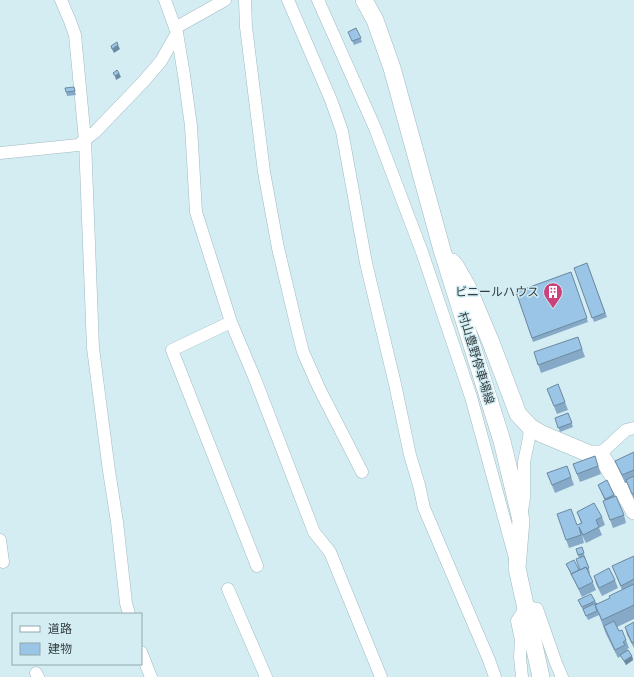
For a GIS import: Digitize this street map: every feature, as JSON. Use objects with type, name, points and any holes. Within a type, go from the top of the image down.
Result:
[{"type":"main road","name":"村山豊野停車場線","points":[[364,0],[375,20],[392,68],[442,250],[502,441],[521,520],[517,568],[541,677]]},
{"type":"main road","points":[[442,250],[456,267],[468,288],[490,340],[518,414],[530,428],[542,434],[590,454],[600,454],[634,511]]},
{"type":"street","points":[[61,0],[75,35],[85,140],[93,348],[117,522],[126,603],[129,613]]},
{"type":"street","points":[[165,0],[176,30],[184,75],[191,126],[196,212],[231,322],[314,532],[330,552],[381,677]]},
{"type":"street","points":[[0,153],[78,145],[95,132],[144,81],[161,61],[176,30],[225,0]]},
{"type":"street","points":[[245,0],[246,27],[264,172],[278,248],[297,328],[303,352],[319,388],[362,472]]},
{"type":"street","points":[[288,0],[331,100],[342,131],[366,263],[395,384],[410,455],[424,508],[495,677]]},
{"type":"street","points":[[318,0],[375,128],[422,252],[471,397],[517,568]]},
{"type":"street","points":[[231,322],[172,350],[257,566]]},
{"type":"street","points":[[521,520],[524,498],[524,462],[530,428]]},
{"type":"street","points":[[600,454],[626,430],[634,428]]},
{"type":"street","points":[[0,540],[3,562]]},
{"type":"street","points":[[228,589],[266,677]]},
{"type":"street","points":[[522,677],[520,657],[521,640],[517,621],[526,607],[537,609],[562,677]]},
{"type":"street","points":[[142,654],[151,677]]},
{"type":"building","points":[[356,28],[361,38],[352,41],[348,32]]},
{"type":"building","points":[[117,42],[118,45],[112,49],[111,46]]},
{"type":"building","points":[[117,70],[119,73],[115,76],[113,73]]},
{"type":"building","points":[[74,87],[75,91],[66,92],[65,88]]},
{"type":"building","points":[[587,263],[605,313],[592,318],[574,268]]},
{"type":"building","name":"ビニールハウス","points":[[571,272],[587,318],[532,338],[516,292]]},
{"type":"building","points":[[578,337],[582,349],[538,365],[534,352]]},
{"type":"building","points":[[558,384],[565,402],[554,406],[547,389]]},
{"type":"building","points":[[568,413],[572,423],[558,428],[555,418]]},
{"type":"building","points":[[634,452],[634,470],[622,475],[615,461]]},
{"type":"building","points":[[595,456],[598,466],[577,474],[573,464]]},
{"type":"building","points":[[567,466],[571,477],[552,485],[547,473]]},
{"type":"building","points":[[634,476],[634,493],[632,494],[626,480]]},
{"type":"building","points":[[607,480],[614,495],[605,499],[598,485]]},
{"type":"building","points":[[616,496],[624,515],[610,520],[603,501]]},
{"type":"building","points":[[594,503],[602,517],[596,520],[599,527],[583,535],[579,527],[581,535],[566,540],[557,514],[571,509],[577,525],[582,523],[577,512]]},
{"type":"building","points":[[582,547],[584,553],[578,555],[576,549]]},
{"type":"building","points":[[584,556],[589,568],[587,569],[586,567],[580,570],[576,559]]},
{"type":"building","points":[[634,556],[634,579],[621,586],[612,566]]},
{"type":"building","points":[[574,560],[579,570],[571,574],[566,564]]},
{"type":"building","points":[[586,567],[593,582],[579,589],[571,574]]},
{"type":"building","points":[[609,568],[615,580],[599,588],[594,576]]},
{"type":"building","points":[[634,584],[634,605],[602,620],[595,605],[610,598],[609,596]]},
{"type":"building","points":[[591,594],[595,601],[582,607],[578,600]]},
{"type":"building","points":[[596,603],[597,604],[595,605],[597,611],[586,616],[583,609]]},
{"type":"building","points":[[614,621],[619,631],[622,630],[626,640],[623,642],[625,645],[615,650],[604,626]]},
{"type":"building","points":[[634,622],[634,642],[632,643],[625,627]]},
{"type":"building","points":[[628,650],[632,656],[624,661],[620,655]]},
{"type":"place","name":"ビニールハウス","points":[[553,309]]}]
